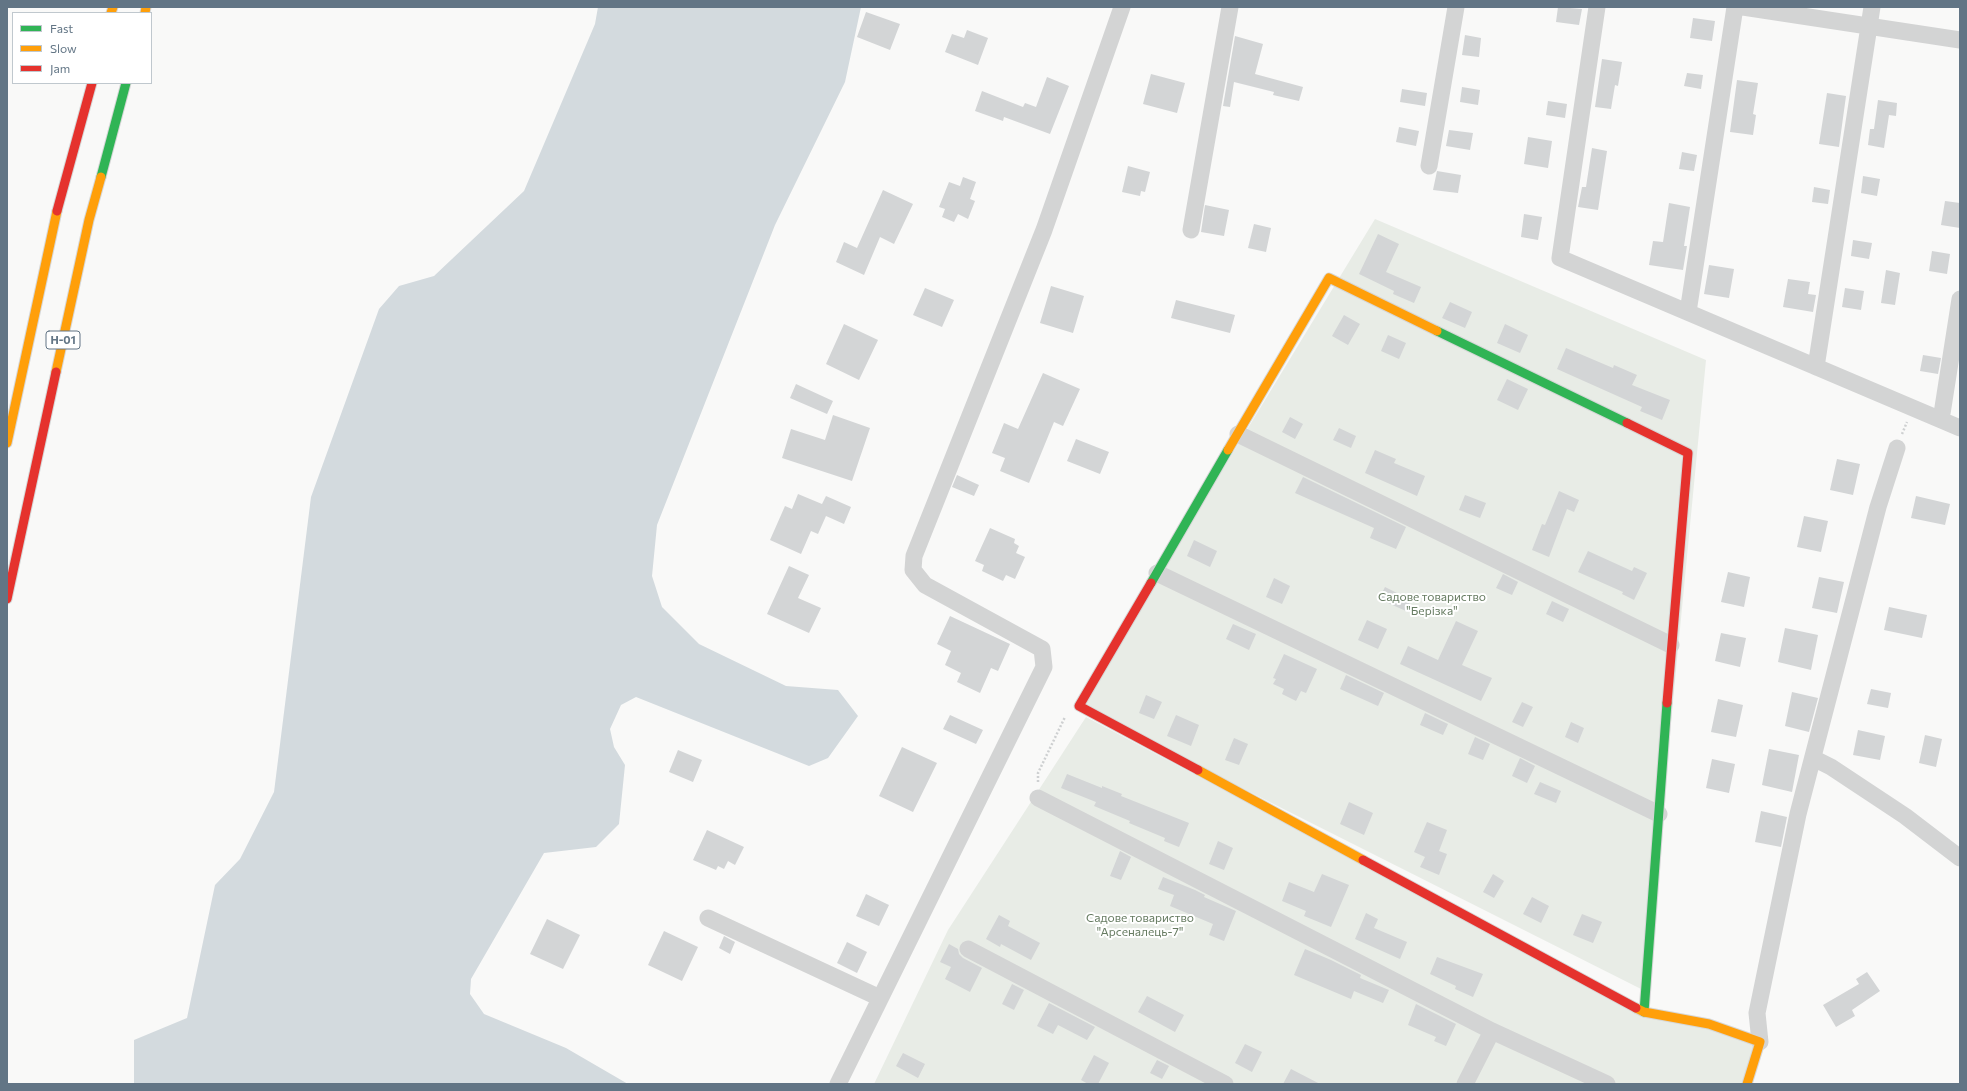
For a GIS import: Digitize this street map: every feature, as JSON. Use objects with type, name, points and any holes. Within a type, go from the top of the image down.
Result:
[{"type":"street","points":[[838,1084],[1044,667],[1042,649],[925,585],[913,570],[914,556],[1044,230],[1122,7]]},
{"type":"street","points":[[1191,230],[1230,7]]},
{"type":"street","points":[[1429,166],[1456,7]]},
{"type":"street","points":[[1597,7],[1560,258],[1960,428]]},
{"type":"street","points":[[1688,312],[1735,7]]},
{"type":"street","points":[[1743,7],[1960,40]]},
{"type":"street","points":[[1816,366],[1872,7]]},
{"type":"street","name":"Н-01","points":[[7,443],[54,224],[92,84]]},
{"type":"street","name":"Н-01","points":[[7,599],[89,220],[126,84]]},
{"type":"street","points":[[1644,1012],[1671,645],[1688,453],[1329,278],[1079,706],[1644,1012],[1709,1024],[1760,1042]]},
{"type":"street","points":[[1941,420],[1960,299]]},
{"type":"street","points":[[1238,434],[1671,645]]},
{"type":"street","points":[[1747,1084],[1760,1042],[1757,1013],[1798,814],[1878,507],[1897,448]]},
{"type":"street","points":[[1156,573],[1658,814]]},
{"type":"street","points":[[1813,758],[1831,767],[1905,816],[1960,858]]},
{"type":"street","points":[[1038,798],[1492,1031],[1607,1084]]},
{"type":"street","points":[[708,918],[880,998]]},
{"type":"street","points":[[968,949],[1225,1084]]},
{"type":"street","points":[[1465,1084],[1492,1031]]},
{"type":"path","points":[[1897,448],[1913,408]]},
{"type":"path","points":[[1038,798],[1038,773],[1066,716],[1079,706]]},
{"type":"green space","name":"Садове товариство \"Берізка\"","points":[[1375,219],[1706,360],[1645,991],[1079,706]]},
{"type":"green space","name":"Садове товариство \"Арсеналець-7\"","points":[[1086,717],[1644,1012],[1760,1042],[1747,1084],[874,1084],[948,930]]},
{"type":"shaded area","points":[[598,7],[861,7],[845,82],[775,225],[657,525],[652,576],[662,607],[699,644],[786,686],[838,690],[858,716],[828,758],[809,766],[636,697],[621,705],[610,729],[614,747],[625,765],[619,824],[596,847],[544,853],[471,979],[470,994],[484,1014],[566,1048],[628,1084],[134,1084],[134,1040],[187,1018],[215,885],[240,859],[274,792],[311,497],[379,309],[399,286],[434,276],[524,191],[595,24]]},
{"type":"building","points":[[1558,7],[1582,9],[1579,25],[1556,22]]},
{"type":"building","points":[[866,12],[900,24],[890,50],[857,37]]},
{"type":"building","points":[[1693,18],[1715,21],[1712,41],[1690,38]]},
{"type":"building","points":[[967,30],[988,38],[978,65],[945,52],[952,34],[964,38]]},
{"type":"building","points":[[1465,35],[1481,38],[1479,57],[1462,55]]},
{"type":"building","points":[[1235,36],[1263,44],[1255,74],[1303,87],[1299,101],[1273,95],[1274,92],[1234,82],[1230,107],[1223,106]]},
{"type":"building","points":[[1602,59],[1622,62],[1618,86],[1615,85],[1611,109],[1595,107]]},
{"type":"building","points":[[1687,73],[1703,75],[1701,89],[1684,86]]},
{"type":"building","points":[[1151,74],[1185,83],[1177,113],[1143,104]]},
{"type":"building","points":[[1047,77],[1069,86],[1050,134],[1004,117],[1003,121],[975,111],[982,91],[1023,107],[1025,103],[1036,107]]},
{"type":"building","points":[[1737,80],[1758,83],[1753,114],[1756,115],[1753,135],[1730,132]]},
{"type":"building","points":[[1462,87],[1480,90],[1478,105],[1460,102]]},
{"type":"building","points":[[1402,89],[1427,93],[1425,106],[1400,102]]},
{"type":"building","points":[[1827,93],[1846,96],[1839,147],[1819,144]]},
{"type":"building","points":[[1878,100],[1897,103],[1896,116],[1889,115],[1884,148],[1868,145],[1870,129],[1874,129]]},
{"type":"building","points":[[1548,101],[1567,104],[1565,118],[1546,115]]},
{"type":"building","points":[[1399,127],[1419,131],[1416,146],[1396,142]]},
{"type":"building","points":[[1449,130],[1473,133],[1470,150],[1446,146]]},
{"type":"building","points":[[1528,137],[1552,141],[1548,168],[1524,164]]},
{"type":"building","points":[[1592,148],[1607,151],[1598,210],[1578,207],[1582,187],[1586,187]]},
{"type":"building","points":[[1682,152],[1697,155],[1694,171],[1679,169]]},
{"type":"building","points":[[1128,166],[1150,172],[1145,192],[1141,191],[1140,196],[1122,192]]},
{"type":"building","points":[[1437,171],[1461,175],[1458,193],[1433,190]]},
{"type":"building","points":[[1863,176],[1880,179],[1877,196],[1861,193]]},
{"type":"building","points":[[963,177],[976,182],[970,199],[975,201],[968,219],[958,214],[954,222],[942,217],[945,209],[939,207],[949,182],[960,186]]},
{"type":"building","points":[[1814,187],[1830,190],[1828,204],[1812,202]]},
{"type":"building","points":[[883,190],[913,204],[894,244],[880,237],[864,275],[836,262],[844,242],[857,248]]},
{"type":"building","points":[[1945,201],[1960,203],[1960,228],[1941,225]]},
{"type":"building","points":[[1669,203],[1690,207],[1684,246],[1687,246],[1683,270],[1649,265],[1653,241],[1663,242]]},
{"type":"building","points":[[1205,205],[1229,210],[1224,236],[1201,232]]},
{"type":"building","points":[[1524,214],[1542,217],[1538,240],[1521,237]]},
{"type":"building","points":[[1254,224],[1271,228],[1266,252],[1248,248]]},
{"type":"building","points":[[1378,234],[1399,244],[1386,272],[1421,287],[1414,303],[1393,294],[1394,291],[1359,274]]},
{"type":"building","points":[[1853,240],[1872,243],[1869,259],[1851,256]]},
{"type":"building","points":[[1932,251],[1950,254],[1947,274],[1929,271]]},
{"type":"building","points":[[1709,265],[1734,269],[1729,298],[1704,294]]},
{"type":"building","points":[[1886,270],[1900,273],[1895,305],[1881,303]]},
{"type":"building","points":[[1788,279],[1810,282],[1808,294],[1816,295],[1813,312],[1783,307]]},
{"type":"building","points":[[1051,286],[1084,296],[1073,333],[1040,323]]},
{"type":"building","points":[[925,288],[954,300],[942,327],[913,315]]},
{"type":"building","points":[[1845,288],[1864,291],[1861,310],[1842,307]]},
{"type":"building","points":[[1176,300],[1235,315],[1230,333],[1171,318]]},
{"type":"building","points":[[1450,302],[1472,312],[1465,328],[1442,318]]},
{"type":"building","points":[[1344,315],[1360,324],[1348,345],[1332,336]]},
{"type":"building","points":[[844,324],[878,340],[859,380],[826,364]]},
{"type":"building","points":[[1505,324],[1528,335],[1520,353],[1497,343]]},
{"type":"building","points":[[1388,335],[1406,343],[1399,359],[1381,351]]},
{"type":"building","points":[[1566,348],[1613,368],[1614,365],[1637,375],[1632,385],[1670,400],[1662,420],[1640,411],[1642,407],[1557,369]]},
{"type":"building","points":[[1923,355],[1941,358],[1938,374],[1920,371]]},
{"type":"building","points":[[1043,373],[1080,389],[1063,426],[1054,422],[1029,483],[1000,471],[1005,458],[992,453],[1004,423],[1018,429]]},
{"type":"building","points":[[1507,379],[1528,389],[1518,410],[1497,400]]},
{"type":"building","points":[[796,384],[833,401],[827,414],[790,398]]},
{"type":"building","points":[[833,415],[870,428],[852,481],[782,458],[791,429],[825,440]]},
{"type":"building","points":[[1290,417],[1303,424],[1295,439],[1282,432]]},
{"type":"building","points":[[1339,428],[1356,436],[1351,448],[1333,440]]},
{"type":"building","points":[[1076,439],[1109,452],[1100,474],[1067,461]]},
{"type":"building","points":[[1375,450],[1396,459],[1394,463],[1425,476],[1417,496],[1365,473]]},
{"type":"building","points":[[1837,459],[1860,464],[1853,495],[1830,490]]},
{"type":"building","points":[[957,475],[979,485],[974,496],[952,487]]},
{"type":"building","points":[[1303,477],[1406,527],[1396,549],[1370,538],[1374,528],[1295,493]]},
{"type":"building","points":[[1559,491],[1579,500],[1574,512],[1567,509],[1549,557],[1532,550],[1542,524],[1545,525]]},
{"type":"building","points":[[798,494],[822,504],[826,496],[851,507],[844,524],[826,516],[818,534],[811,531],[801,554],[770,540],[785,506],[792,509]]},
{"type":"building","points":[[1465,495],[1486,503],[1480,518],[1459,510]]},
{"type":"building","points":[[1916,496],[1950,504],[1945,525],[1911,518]]},
{"type":"building","points":[[1804,516],[1828,521],[1821,552],[1797,547]]},
{"type":"building","points":[[990,528],[1015,539],[1014,543],[1019,546],[1016,553],[1025,557],[1015,579],[1006,575],[1003,581],[982,571],[984,565],[975,561]]},
{"type":"building","points":[[1194,540],[1217,551],[1210,567],[1187,556]]},
{"type":"building","points":[[1588,551],[1632,571],[1634,567],[1647,573],[1634,600],[1622,594],[1623,592],[1578,572]]},
{"type":"building","points":[[789,566],[809,575],[798,598],[821,608],[809,633],[767,614]]},
{"type":"building","points":[[1728,572],[1750,577],[1744,607],[1721,602]]},
{"type":"building","points":[[1503,574],[1518,582],[1512,595],[1496,588]]},
{"type":"building","points":[[1819,577],[1844,582],[1837,613],[1812,608]]},
{"type":"building","points":[[1274,578],[1290,586],[1282,604],[1266,597]]},
{"type":"building","points":[[1385,587],[1411,600],[1406,611],[1379,599]]},
{"type":"building","points":[[1552,601],[1569,609],[1563,622],[1546,614]]},
{"type":"building","points":[[1889,607],[1927,615],[1922,638],[1884,630]]},
{"type":"building","points":[[950,616],[1010,644],[998,671],[991,668],[980,693],[957,682],[961,673],[945,665],[951,651],[937,644]]},
{"type":"building","points":[[1367,620],[1387,629],[1378,649],[1358,640]]},
{"type":"building","points":[[1456,621],[1478,631],[1462,665],[1492,678],[1481,701],[1400,664],[1408,646],[1438,660]]},
{"type":"building","points":[[1233,624],[1256,634],[1249,650],[1226,639]]},
{"type":"building","points":[[1785,628],[1818,635],[1811,670],[1778,662]]},
{"type":"building","points":[[1721,633],[1746,638],[1740,667],[1715,661]]},
{"type":"building","points":[[1284,654],[1317,669],[1306,693],[1301,691],[1296,701],[1282,694],[1284,689],[1273,684],[1276,679],[1273,678]]},
{"type":"building","points":[[1346,675],[1384,693],[1378,706],[1340,689]]},
{"type":"building","points":[[1871,689],[1891,693],[1888,708],[1867,704]]},
{"type":"building","points":[[1792,692],[1818,698],[1809,732],[1785,726]]},
{"type":"building","points":[[1146,695],[1162,702],[1154,719],[1139,713]]},
{"type":"building","points":[[1718,699],[1743,705],[1736,737],[1711,732]]},
{"type":"building","points":[[1522,702],[1533,707],[1523,727],[1512,722]]},
{"type":"building","points":[[1425,713],[1448,724],[1443,735],[1420,725]]},
{"type":"building","points":[[950,715],[983,730],[976,744],[943,729]]},
{"type":"building","points":[[1176,715],[1199,725],[1191,746],[1167,736]]},
{"type":"building","points":[[1571,722],[1584,728],[1578,743],[1565,737]]},
{"type":"building","points":[[1858,730],[1885,736],[1880,760],[1853,755]]},
{"type":"building","points":[[1925,735],[1942,739],[1936,767],[1919,763]]},
{"type":"building","points":[[1475,737],[1490,744],[1483,760],[1468,754]]},
{"type":"building","points":[[1234,738],[1248,744],[1239,765],[1225,760]]},
{"type":"building","points":[[902,747],[937,763],[913,812],[879,796]]},
{"type":"building","points":[[1769,749],[1799,755],[1792,792],[1762,785]]},
{"type":"building","points":[[678,750],[702,760],[693,782],[669,772]]},
{"type":"building","points":[[1520,758],[1535,766],[1527,783],[1512,776]]},
{"type":"building","points":[[1712,759],[1735,764],[1729,793],[1706,788]]},
{"type":"building","points":[[1067,774],[1122,794],[1121,796],[1189,823],[1179,847],[1164,841],[1165,838],[1129,823],[1130,821],[1094,806],[1096,802],[1061,788]]},
{"type":"building","points":[[1540,782],[1561,791],[1556,803],[1534,794]]},
{"type":"building","points":[[1349,802],[1373,813],[1364,835],[1340,824]]},
{"type":"building","points":[[1761,811],[1787,817],[1781,847],[1755,842]]},
{"type":"building","points":[[1427,822],[1447,830],[1439,851],[1447,854],[1439,875],[1420,867],[1425,857],[1414,852]]},
{"type":"building","points":[[707,830],[744,847],[735,865],[728,861],[724,869],[718,866],[716,870],[693,860]]},
{"type":"building","points":[[1218,841],[1233,848],[1224,870],[1209,864]]},
{"type":"building","points":[[1120,851],[1131,857],[1121,880],[1110,876]]},
{"type":"building","points":[[1322,874],[1349,885],[1331,927],[1304,916],[1306,911],[1282,901],[1289,882],[1314,892]]},
{"type":"building","points":[[1493,874],[1504,881],[1494,898],[1483,892]]},
{"type":"building","points":[[1163,877],[1195,890],[1205,895],[1204,897],[1236,911],[1224,941],[1209,935],[1213,924],[1170,906],[1174,895],[1158,889]]},
{"type":"building","points":[[866,894],[889,905],[879,926],[856,916]]},
{"type":"building","points":[[1532,897],[1549,906],[1541,923],[1523,914]]},
{"type":"building","points":[[1366,913],[1378,919],[1374,928],[1407,942],[1400,959],[1355,939]]},
{"type":"building","points":[[1582,914],[1602,922],[1593,943],[1573,935]]},
{"type":"building","points":[[999,915],[1010,921],[1008,926],[1040,943],[1031,960],[1001,944],[1000,947],[986,939]]},
{"type":"building","points":[[547,919],[580,935],[563,969],[530,954]]},
{"type":"building","points":[[664,931],[698,947],[682,981],[648,965]]},
{"type":"building","points":[[724,936],[735,942],[730,954],[719,948]]},
{"type":"building","points":[[847,942],[867,952],[857,973],[837,963]]},
{"type":"building","points":[[949,944],[958,949],[959,954],[963,958],[982,968],[970,992],[945,979],[951,967],[940,962]]},
{"type":"building","points":[[1305,949],[1361,975],[1360,978],[1389,990],[1383,1003],[1354,991],[1351,999],[1294,975]]},
{"type":"building","points":[[1437,957],[1483,974],[1473,997],[1455,989],[1456,986],[1430,974]]},
{"type":"building","points":[[1867,972],[1880,991],[1852,1010],[1855,1016],[1836,1027],[1823,1005],[1859,984],[1856,979]]},
{"type":"building","points":[[1012,984],[1024,990],[1014,1010],[1002,1004]]},
{"type":"building","points":[[1147,996],[1184,1015],[1175,1032],[1138,1012]]},
{"type":"building","points":[[1049,1003],[1095,1027],[1087,1040],[1058,1025],[1053,1034],[1037,1026]]},
{"type":"building","points":[[1416,1004],[1456,1024],[1446,1046],[1434,1041],[1436,1037],[1408,1025]]},
{"type":"building","points":[[1245,1044],[1262,1052],[1252,1072],[1235,1063]]},
{"type":"building","points":[[903,1053],[925,1064],[918,1078],[896,1066]]},
{"type":"building","points":[[1094,1055],[1109,1063],[1098,1084],[1088,1084],[1081,1080]]},
{"type":"building","points":[[1157,1060],[1169,1066],[1162,1079],[1150,1073]]},
{"type":"building","points":[[1291,1069],[1320,1084],[1283,1084]]},
{"type":"traffic: fast","points":[[101,177],[126,84]]},
{"type":"traffic: fast","points":[[1437,331],[1627,423]]},
{"type":"traffic: fast","points":[[1151,583],[1228,450]]},
{"type":"traffic: fast","points":[[1644,1012],[1667,703]]},
{"type":"traffic: slow","points":[[111,12],[113,7]]},
{"type":"traffic: slow","points":[[145,12],[146,7]]},
{"type":"traffic: slow","points":[[56,372],[89,220],[101,177]]},
{"type":"traffic: slow","points":[[7,443],[57,211]]},
{"type":"traffic: slow","points":[[1228,450],[1329,278],[1437,331]]},
{"type":"traffic: slow","points":[[1198,770],[1363,860]]},
{"type":"traffic: slow","points":[[1636,1008],[1644,1012],[1709,1024],[1760,1042],[1747,1084]]},
{"type":"traffic: jam","points":[[57,211],[92,84]]},
{"type":"traffic: jam","points":[[7,599],[56,372]]},
{"type":"traffic: jam","points":[[1627,423],[1688,453],[1667,703]]},
{"type":"traffic: jam","points":[[1151,583],[1079,706],[1198,770]]},
{"type":"traffic: jam","points":[[1363,860],[1636,1008]]}]
